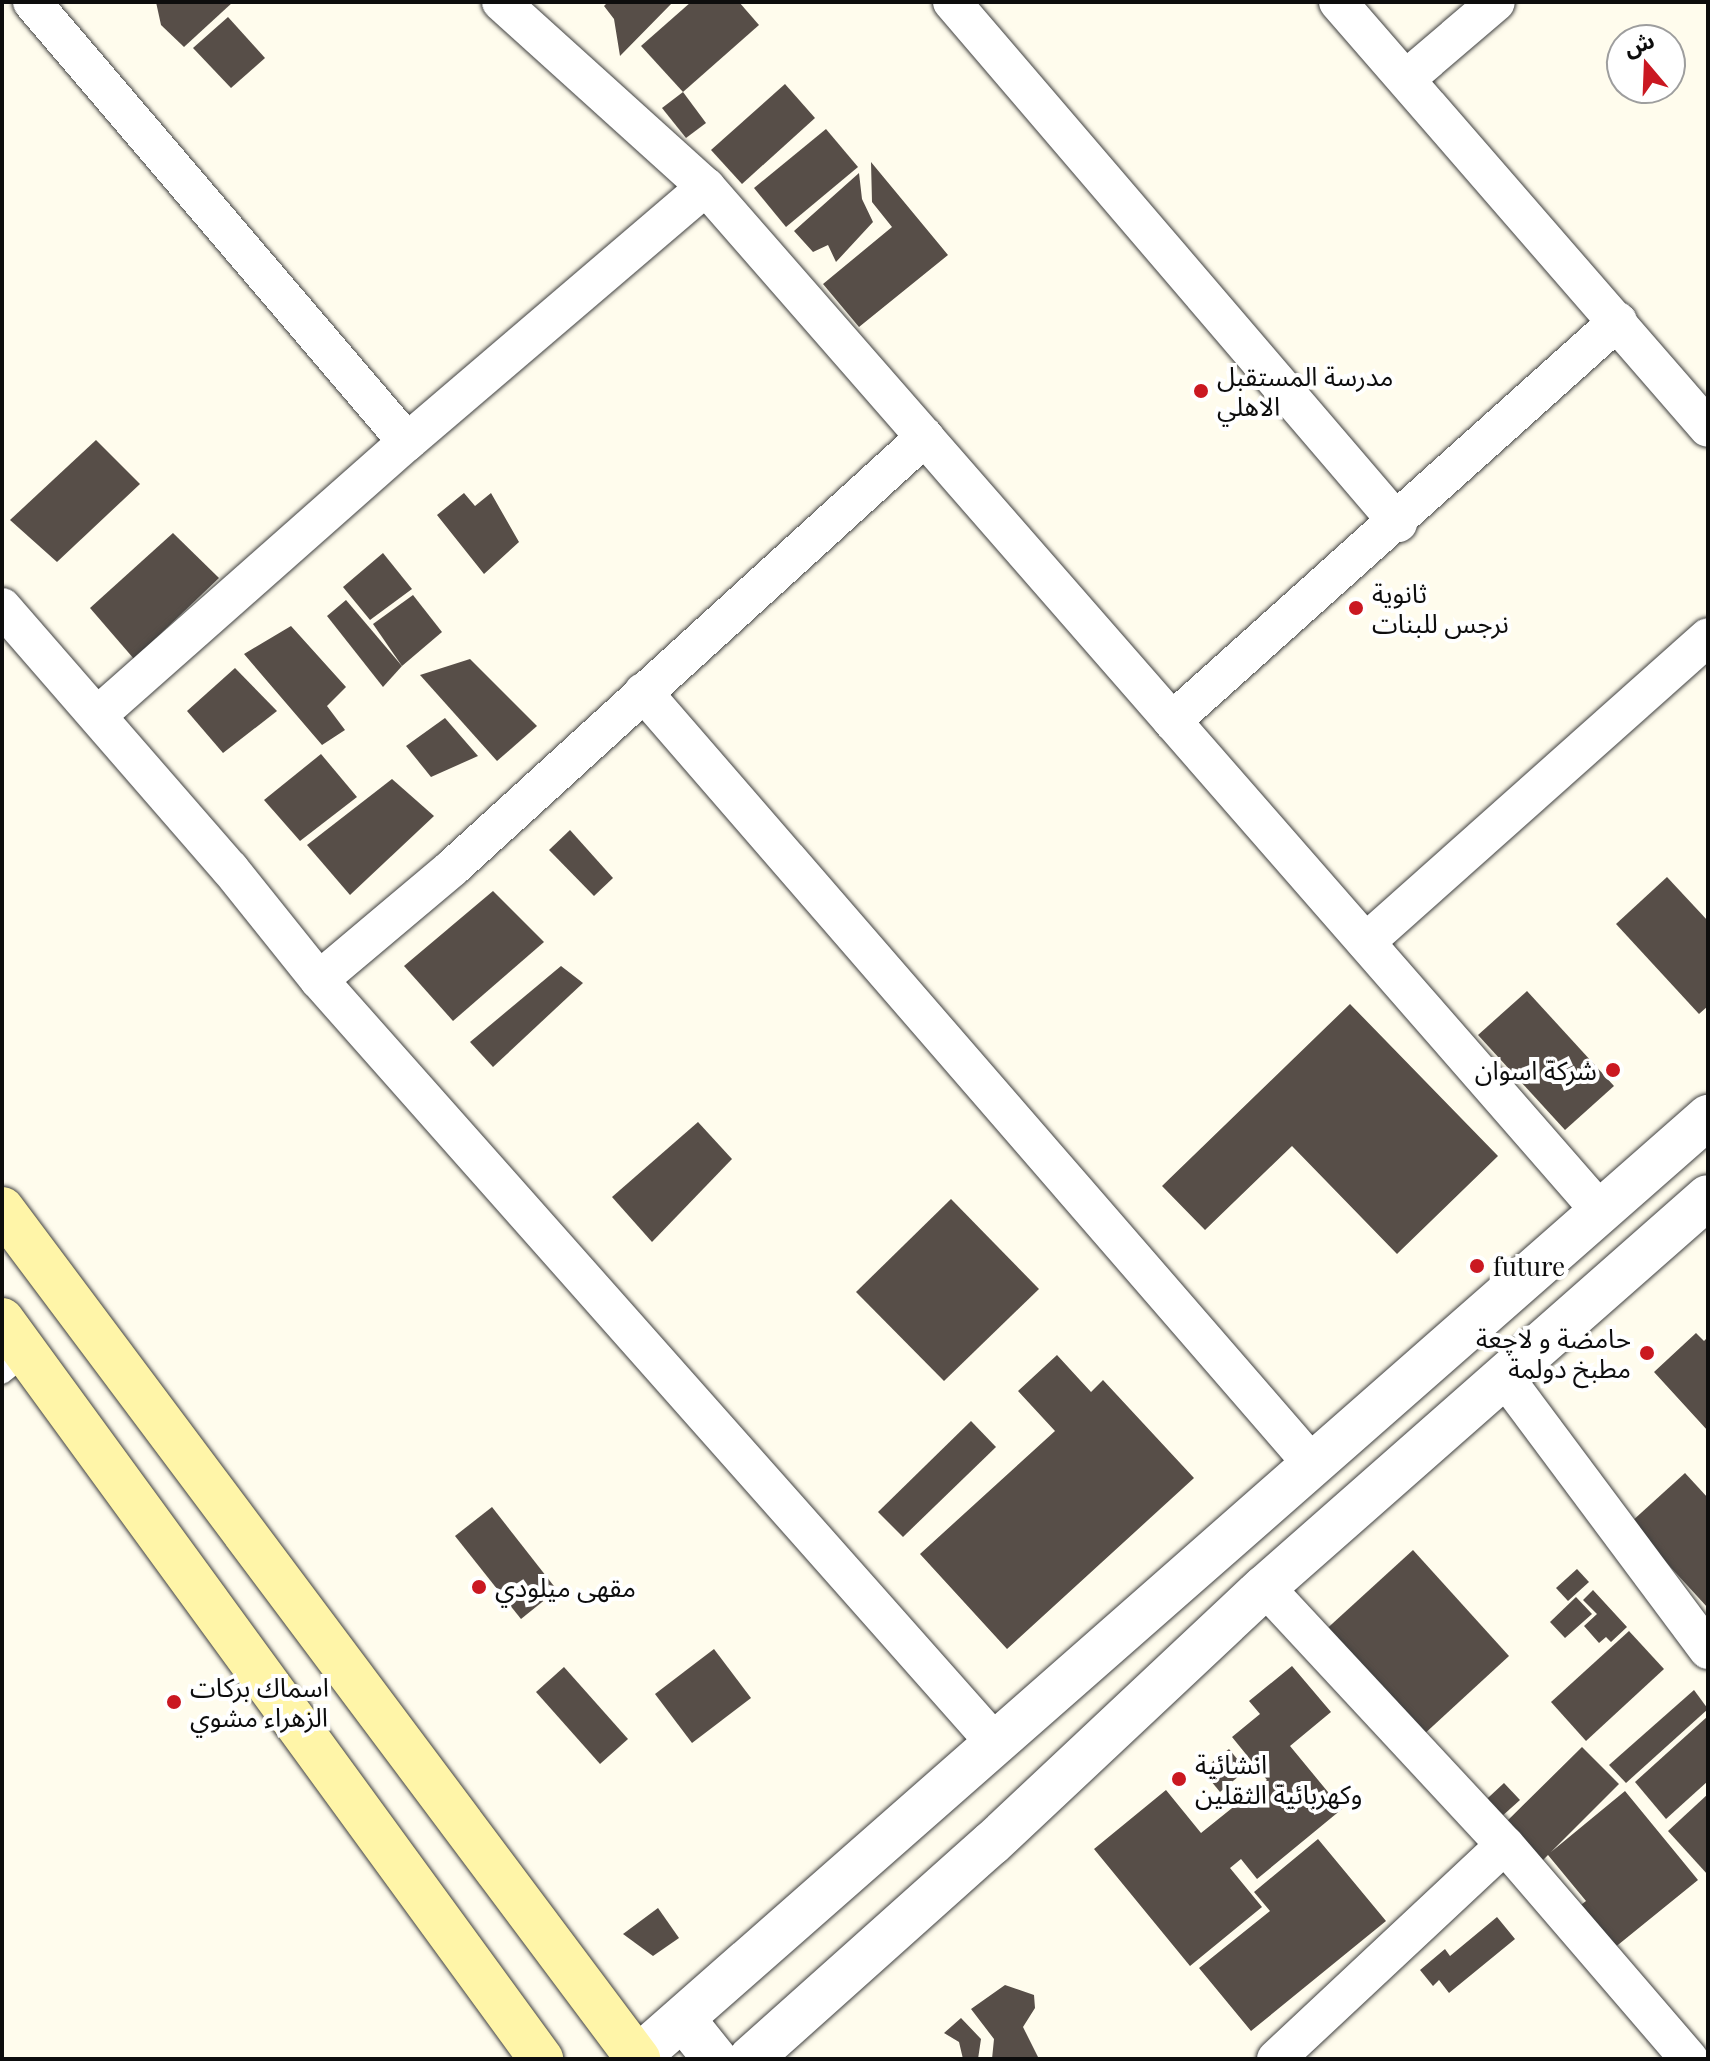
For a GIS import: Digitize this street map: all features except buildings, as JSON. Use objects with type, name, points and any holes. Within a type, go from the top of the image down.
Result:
[{"type":"main road","points":[[2,1209],[208,1479],[638,2058]]},
{"type":"main road","points":[[10,1349],[153,1522],[541,2059]]},
{"type":"main road","points":[[153,1522],[208,1479]]},
{"type":"street","points":[[32,2],[407,442]]},
{"type":"street","points":[[501,2],[706,187],[1601,1212]]},
{"type":"street","points":[[952,2],[1398,523]]},
{"type":"street","points":[[1338,2],[1708,428]]},
{"type":"street","points":[[1406,79],[1496,2]]},
{"type":"street","points":[[98,715],[407,442],[706,187]]},
{"type":"street","points":[[1172,721],[1398,523],[1618,321]]},
{"type":"street","points":[[319,980],[452,868],[925,437]]},
{"type":"street","points":[[2,607],[98,715],[319,980],[997,1745]]},
{"type":"street","points":[[1366,942],[1708,637]]},
{"type":"street","points":[[643,692],[1314,1466]]},
{"type":"street","points":[[638,2058],[1708,1117]]},
{"type":"street","points":[[750,2059],[992,1843],[1265,1587],[1708,1197]]},
{"type":"street","points":[[1503,1375],[1708,1650]]},
{"type":"street","points":[[1265,1587],[1505,1845],[1689,2059]]},
{"type":"street","points":[[1287,2055],[1505,1845]]},
{"type":"street","points":[[683,2019],[715,2059]]},
{"type":"place","name":"مدرسة المستقبل الاهلي","points":[[1201,391]]},
{"type":"place","name":"ثانوية نرجس للبنات","points":[[1356,608]]},
{"type":"place","name":"شركة اسوان","points":[[1613,1070]]},
{"type":"place","name":"future","points":[[1477,1266]]},
{"type":"place","name":"حامضة و لاچعة مطبخ دولمة","points":[[1647,1353]]},
{"type":"place","name":"مقهى ميلودي","points":[[479,1587]]},
{"type":"place","name":"اسماك بركات الزهراء مشوي","points":[[174,1702]]},
{"type":"place","name":"انشائية وكهربائية الثقلين","points":[[1179,1779]]}]
